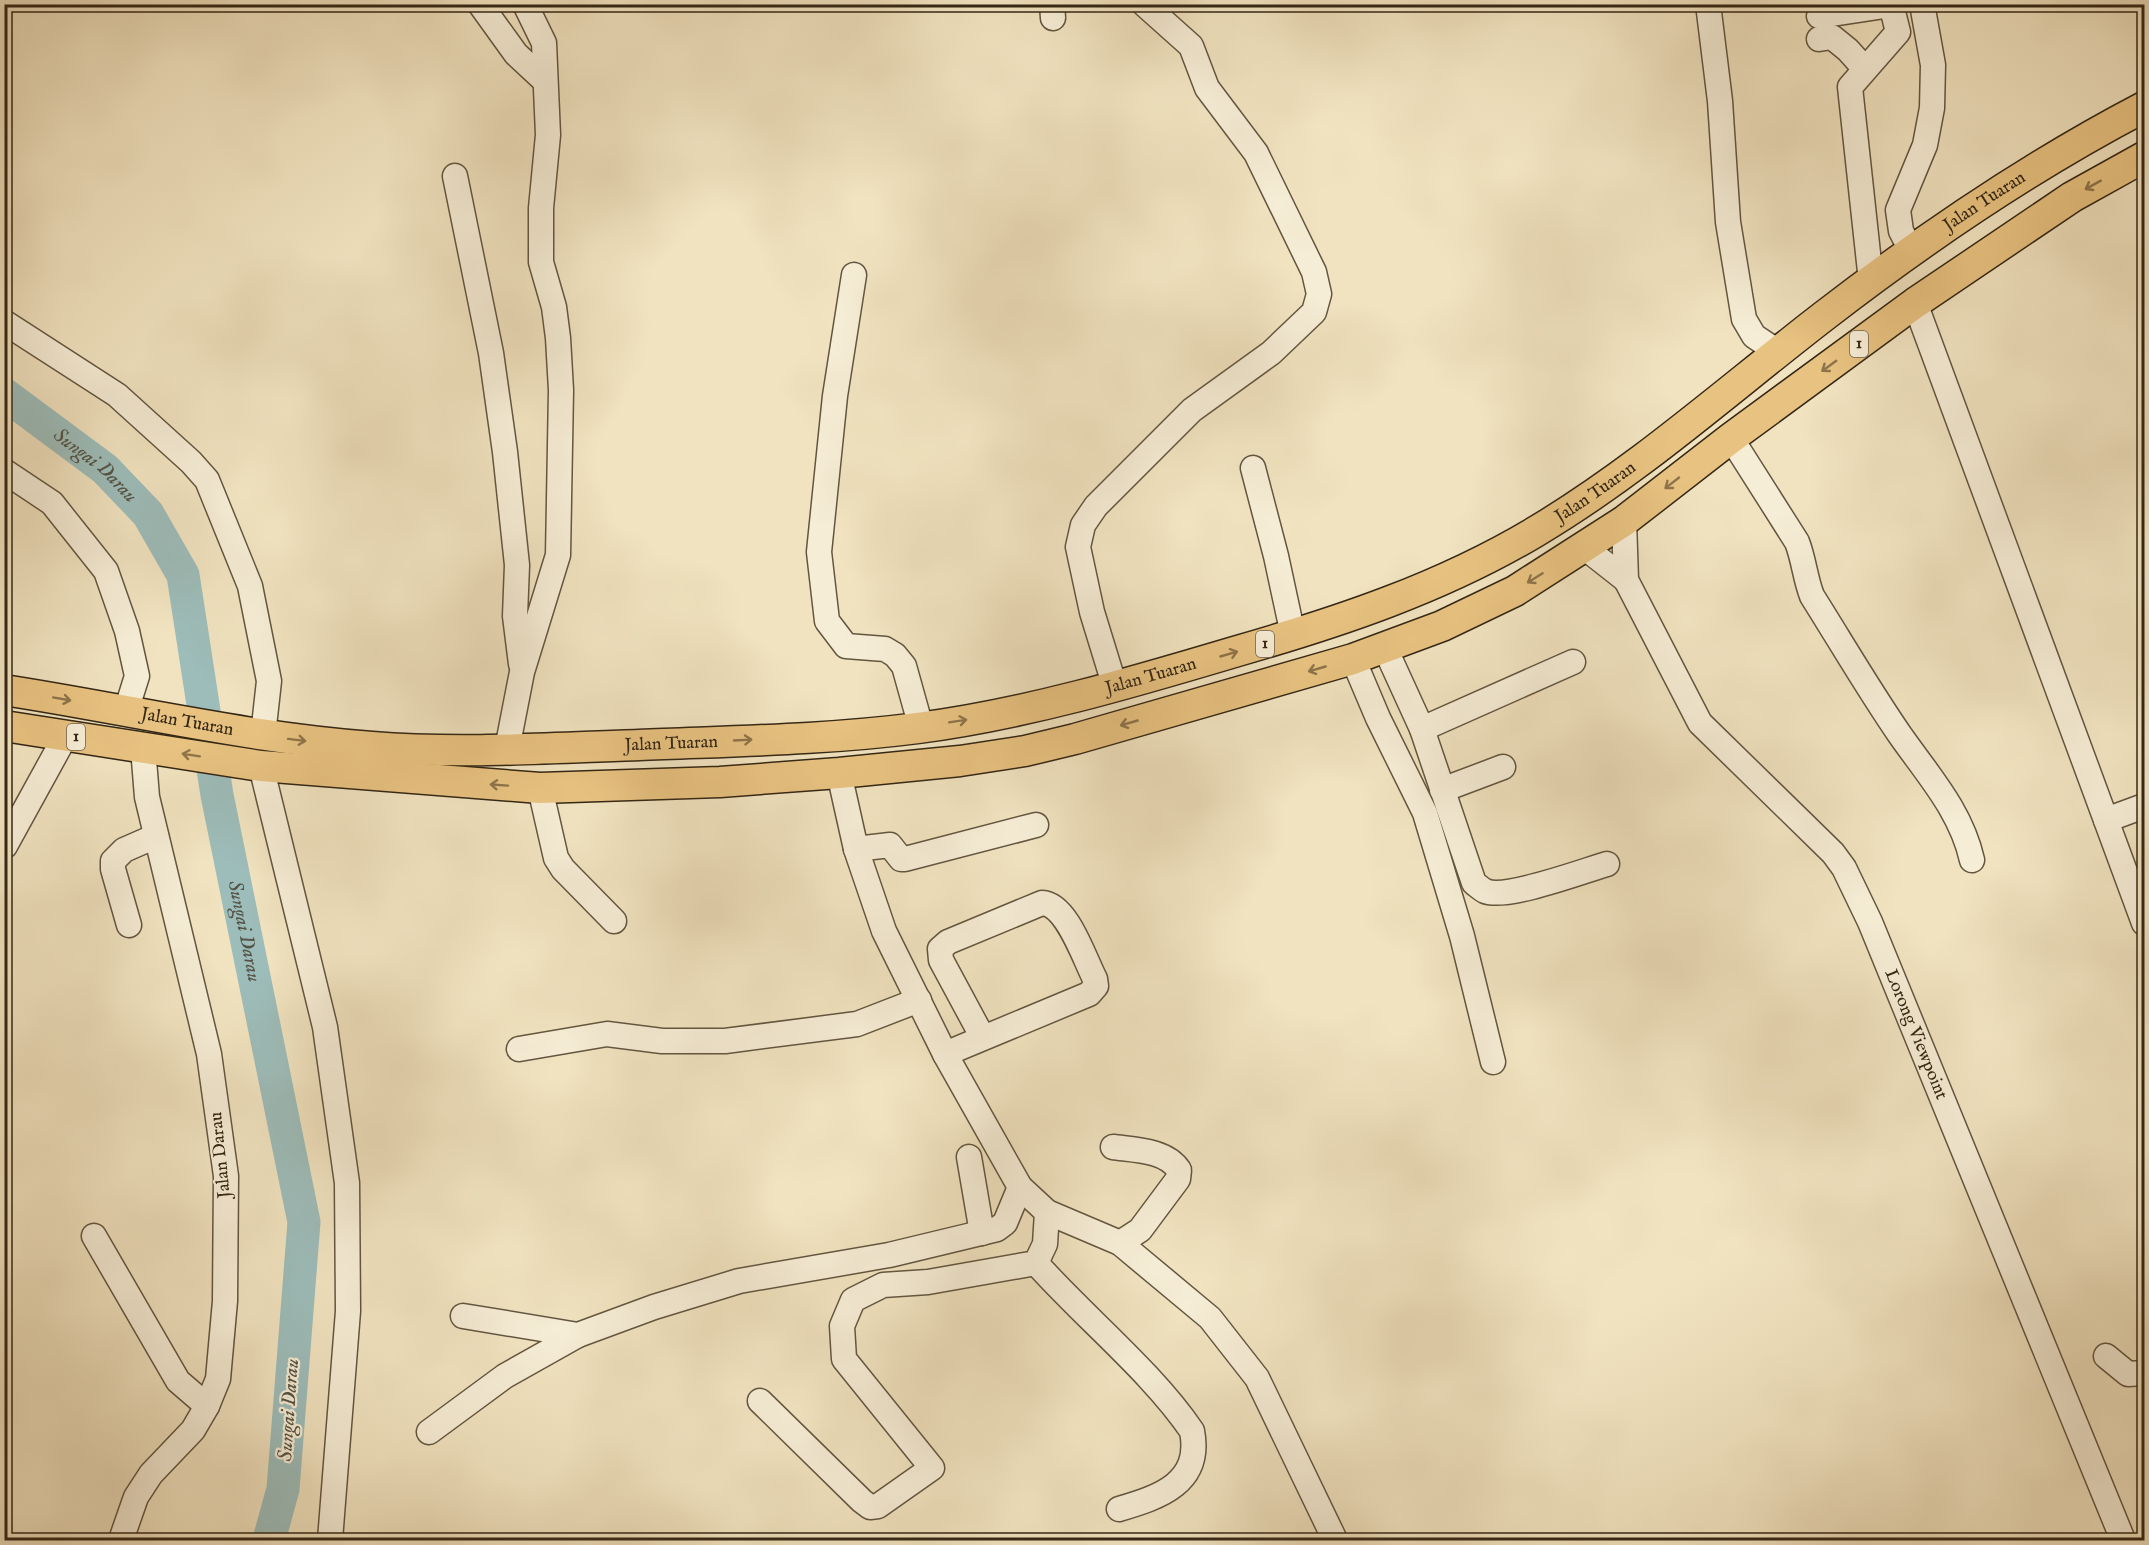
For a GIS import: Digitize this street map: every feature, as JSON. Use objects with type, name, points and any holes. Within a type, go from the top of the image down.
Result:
[{"type":"main road","name":"Jalan Tuaran","points":[[4,690],[251,733],[373,747],[507,749],[847,735],[921,728],[1003,714],[1115,687],[1293,635],[1432,586],[1533,533],[1625,473],[1778,352],[1912,252],[2060,152],[2145,107]]},
{"type":"main road","name":"Jalan Tuaran","points":[[4,726],[248,764],[540,788],[720,782],[839,773],[1025,751],[1065,741],[1353,659],[1481,609],[1624,521],[1731,438],[1915,303],[2072,197],[2145,157]]},
{"type":"main road","points":[[568,748],[566,759],[571,766],[585,769],[889,753],[930,764]]},
{"type":"street","points":[[480,4],[516,54],[545,81]]},
{"type":"street","points":[[507,749],[522,672],[558,555],[561,390],[558,338],[554,307],[541,262],[541,208],[548,135],[544,43],[525,4]]},
{"type":"street","points":[[1115,687],[1092,612],[1078,547],[1083,525],[1096,506],[1192,410],[1271,353],[1314,312],[1319,294],[1314,272],[1256,153],[1208,88],[1191,46],[1144,4]]},
{"type":"street","points":[[1708,4],[1720,101],[1728,222],[1744,320],[1754,336],[1778,352]]},
{"type":"street","points":[[1912,252],[1901,231],[1898,210],[1925,145],[1932,108],[1933,65],[1922,4]]},
{"type":"street","points":[[1865,69],[1848,50],[1819,27],[1891,5],[1898,32],[1850,87],[1871,281]]},
{"type":"street","points":[[455,176],[491,353],[505,452],[517,565],[515,616],[522,672]]},
{"type":"street","points":[[854,275],[835,396],[819,552],[827,621],[846,646],[885,649],[904,666],[921,728]]},
{"type":"street","points":[[1915,303],[2145,923]]},
{"type":"street","points":[[4,322],[117,395],[192,462],[207,480],[250,586],[269,681],[251,733]]},
{"type":"street","points":[[1731,438],[1797,543],[1804,560],[1806,581],[1812,596],[1900,735],[1938,785],[1967,837],[1972,860]]},
{"type":"street","points":[[1253,468],[1276,556],[1293,635]]},
{"type":"street","points":[[4,471],[52,503],[106,571],[127,631],[137,676],[133,712]]},
{"type":"street","points":[[1624,521],[1626,580]]},
{"type":"street","points":[[1584,547],[1626,580]]},
{"type":"street","name":"Lorong Viewpoint","points":[[1626,580],[1700,723],[1821,840],[1844,868],[1870,922],[2123,1540]]},
{"type":"street","points":[[1385,648],[1422,729],[1474,883],[1486,891],[1500,893],[1539,885],[1607,864]]},
{"type":"street","points":[[1353,659],[1378,718],[1425,813],[1462,936],[1493,1062]]},
{"type":"street","points":[[1422,729],[1573,662]]},
{"type":"street","points":[[4,846],[66,735]]},
{"type":"street","name":"Jalan Darau","points":[[121,1540],[136,1497],[151,1474],[194,1430],[207,1406],[218,1379],[222,1347],[226,1176],[209,1054],[147,797],[146,748]]},
{"type":"street","points":[[248,764],[325,1027],[347,1183],[348,1311],[330,1540]]},
{"type":"street","points":[[1442,790],[1503,767]]},
{"type":"street","points":[[839,773],[856,849],[884,932],[945,1054],[1020,1187],[1047,1212],[1120,1243],[1162,1275],[1210,1318],[1257,1378],[1335,1540]]},
{"type":"street","points":[[540,788],[556,858],[563,869],[614,921]]},
{"type":"street","points":[[2106,820],[2145,806]]},
{"type":"street","points":[[856,849],[890,845],[901,859],[904,859],[1036,825]]},
{"type":"street","points":[[129,925],[113,861],[124,850],[156,836]]},
{"type":"street","points":[[945,1054],[1089,994],[1096,986],[1095,979],[1063,915],[1050,903],[1042,903],[948,942],[940,949],[941,960],[983,1038]]},
{"type":"street","points":[[519,1049],[607,1034],[662,1041],[725,1041],[857,1024],[919,1000]]},
{"type":"street","points":[[1113,1147],[1159,1154],[1171,1161],[1179,1170],[1178,1179],[1140,1230],[1120,1243]]},
{"type":"street","points":[[969,1157],[982,1233]]},
{"type":"street","points":[[429,1432],[505,1376],[578,1335],[654,1307],[739,1281],[889,1255],[997,1229],[1005,1223],[1020,1187]]},
{"type":"street","points":[[1036,1263],[1045,1244],[1047,1212]]},
{"type":"street","points":[[94,1236],[177,1381],[207,1406]]},
{"type":"street","points":[[760,1401],[862,1501],[870,1507],[878,1506],[932,1468],[844,1359],[842,1326],[852,1300],[883,1285],[928,1282],[1036,1263]]},
{"type":"street","points":[[1036,1263],[1152,1384],[1192,1431],[1194,1444],[1186,1474],[1159,1497],[1119,1509]]},
{"type":"street","points":[[463,1316],[578,1335]]},
{"type":"street","points":[[2106,1356],[2128,1374],[2145,1373]]},
{"type":"waterway","name":"Sungai Darau","points":[[4,394],[105,469],[148,514],[183,575],[217,795],[304,1222],[283,1489],[269,1540]]}]
